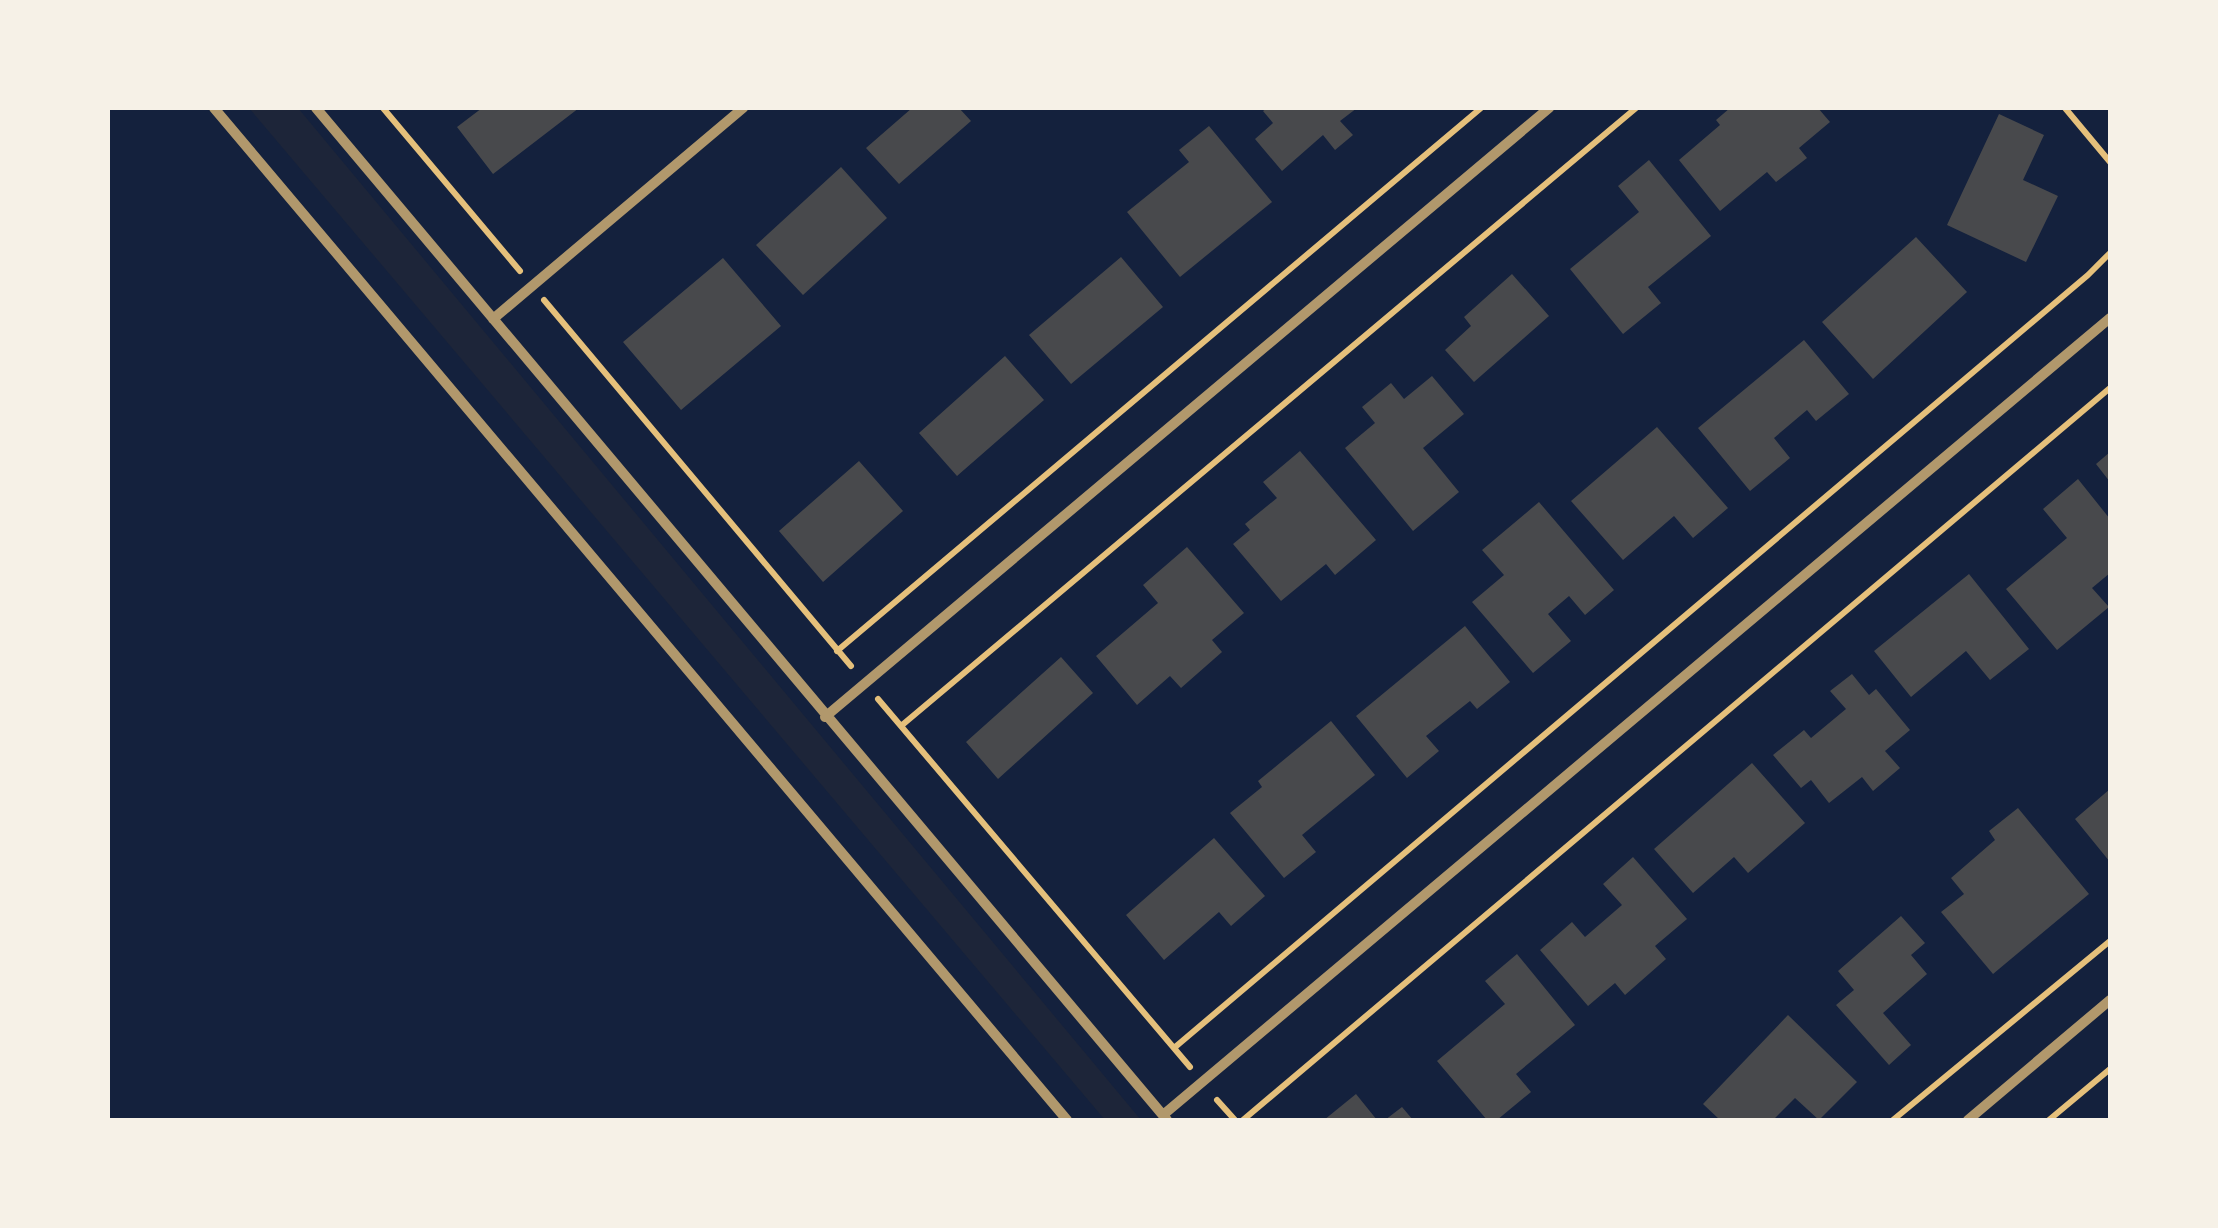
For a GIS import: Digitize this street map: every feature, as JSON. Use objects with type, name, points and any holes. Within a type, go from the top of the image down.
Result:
[{"type":"street","points":[[214,108],[1067,1120]]},
{"type":"street","points":[[316,108],[1165,1118],[1202,1082],[2110,318]]},
{"type":"street","points":[[493,319],[743,108]]},
{"type":"street","points":[[826,716],[1549,108]]},
{"type":"street","points":[[1968,1120],[2110,1000]]},
{"type":"path","points":[[383,108],[1235,1120]]},
{"type":"path","points":[[838,650],[1481,108]]},
{"type":"path","points":[[901,726],[1636,108]]},
{"type":"path","points":[[2065,108],[2110,162]]},
{"type":"path","points":[[1174,1048],[2110,253]]},
{"type":"path","points":[[1243,1120],[2110,388]]},
{"type":"path","points":[[1893,1120],[2110,941]]},
{"type":"path","points":[[2049,1120],[2110,1069]]},
{"type":"shaded area","points":[[249,108],[298,108],[1141,1120],[1105,1120]]},
{"type":"building","points":[[482,108],[579,108],[493,174],[457,127]]},
{"type":"building","points":[[912,108],[959,108],[971,121],[899,184],[866,148]]},
{"type":"building","points":[[1357,108],[1340,121],[1353,135],[1335,150],[1323,135],[1282,171],[1255,139],[1273,123],[1263,111]]},
{"type":"building","points":[[1730,108],[1818,108],[1830,122],[1799,148],[1807,158],[1776,182],[1767,172],[1720,211],[1679,160],[1720,125],[1716,120]]},
{"type":"building","points":[[1999,114],[2044,135],[2023,180],[2058,196],[2026,262],[1947,225]]},
{"type":"building","points":[[1209,126],[1272,202],[1180,277],[1127,212],[1189,162],[1179,150]]},
{"type":"building","points":[[1649,160],[1711,236],[1648,287],[1661,303],[1623,334],[1570,269],[1639,212],[1618,186]]},
{"type":"building","points":[[841,167],[887,218],[803,295],[756,245]]},
{"type":"building","points":[[1916,237],[1967,292],[1873,379],[1822,322]]},
{"type":"building","points":[[1121,257],[1163,307],[1071,384],[1029,335]]},
{"type":"building","points":[[723,258],[781,326],[681,410],[623,342]]},
{"type":"building","points":[[1512,274],[1549,316],[1474,382],[1445,350],[1471,326],[1464,317]]},
{"type":"building","points":[[1804,340],[1849,394],[1816,421],[1807,410],[1774,438],[1790,458],[1750,491],[1698,428]]},
{"type":"building","points":[[1005,356],[1044,400],[957,476],[919,433]]},
{"type":"building","points":[[1432,376],[1464,414],[1423,448],[1459,492],[1413,531],[1345,448],[1375,423],[1362,407],[1391,383],[1404,399]]},
{"type":"building","points":[[1657,427],[1728,508],[1693,538],[1674,516],[1623,560],[1571,501]]},
{"type":"building","points":[[1300,451],[1376,540],[1335,575],[1326,564],[1281,601],[1233,544],[1250,530],[1245,524],[1277,498],[1263,482]]},
{"type":"building","points":[[2110,452],[2110,482],[2096,464]]},
{"type":"building","points":[[859,461],[903,511],[823,582],[779,531]]},
{"type":"building","points":[[2078,479],[2110,519],[2110,573],[2092,588],[2109,607],[2057,650],[2006,589],[2067,538],[2043,509]]},
{"type":"building","points":[[1539,502],[1614,590],[1585,615],[1569,596],[1548,614],[1571,641],[1533,673],[1472,602],[1504,575],[1482,550]]},
{"type":"building","points":[[1187,547],[1244,613],[1212,640],[1222,652],[1181,688],[1170,676],[1137,705],[1096,656],[1158,603],[1143,585]]},
{"type":"building","points":[[1969,574],[2029,649],[1990,680],[1966,651],[1911,697],[1874,651]]},
{"type":"building","points":[[1465,626],[1510,682],[1477,709],[1470,701],[1426,736],[1439,751],[1407,778],[1356,716]]},
{"type":"building","points":[[1061,657],[1093,693],[998,779],[966,742]]},
{"type":"building","points":[[1852,674],[1869,695],[1876,689],[1910,730],[1885,751],[1900,768],[1873,791],[1862,777],[1829,803],[1811,780],[1801,788],[1773,755],[1804,730],[1811,738],[1846,709],[1830,691]]},
{"type":"building","points":[[1331,721],[1375,775],[1302,835],[1316,852],[1284,878],[1230,813],[1262,787],[1258,781]]},
{"type":"building","points":[[1752,763],[1805,823],[1748,873],[1734,857],[1693,893],[1654,849]]},
{"type":"building","points":[[2110,789],[2110,862],[2075,819]]},
{"type":"building","points":[[2018,808],[2089,894],[1993,974],[1941,912],[1964,894],[1951,878],[1995,840],[1989,831]]},
{"type":"building","points":[[1214,838],[1265,896],[1231,926],[1219,912],[1164,960],[1126,915]]},
{"type":"building","points":[[1633,857],[1687,919],[1655,946],[1666,959],[1625,995],[1615,983],[1588,1006],[1540,950],[1572,922],[1585,937],[1622,905],[1603,884]]},
{"type":"building","points":[[1901,916],[1925,943],[1911,955],[1927,974],[1883,1013],[1911,1045],[1889,1065],[1836,1005],[1854,990],[1838,971]]},
{"type":"building","points":[[1517,954],[1575,1025],[1516,1074],[1531,1092],[1497,1120],[1487,1120],[1437,1061],[1505,1004],[1485,981]]},
{"type":"building","points":[[1788,1015],[1857,1082],[1819,1120],[1795,1098],[1773,1120],[1720,1120],[1703,1104]]},
{"type":"building","points":[[1356,1094],[1377,1120],[1324,1120]]},
{"type":"building","points":[[1402,1107],[1413,1120],[1385,1120]]}]
